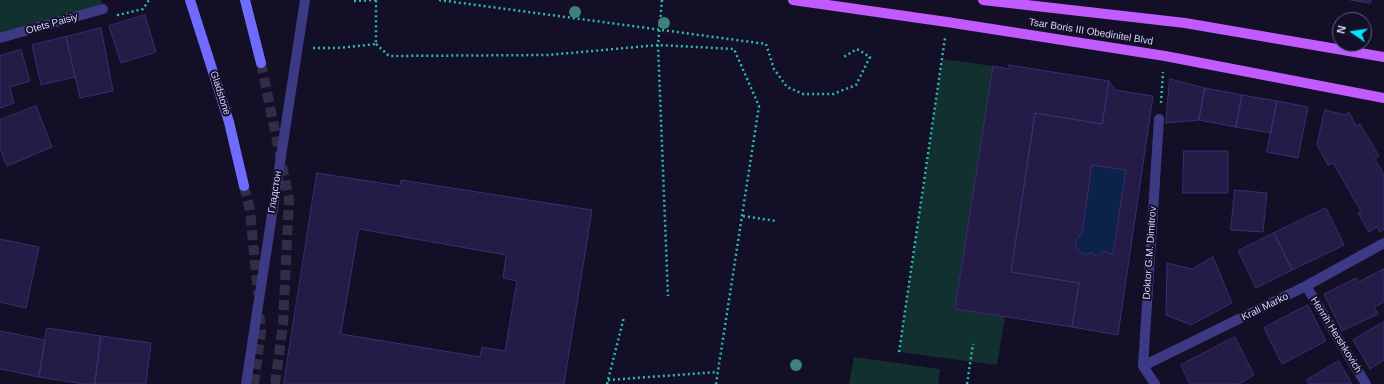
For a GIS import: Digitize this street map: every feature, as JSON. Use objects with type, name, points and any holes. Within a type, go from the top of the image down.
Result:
[{"type":"main road","name":"Gladstone","points":[[190,0],[229,122],[244,186]]},
{"type":"main road","points":[[245,0],[261,63]]},
{"type":"main road","name":"Tsar Boris III Obedinitel Blvd","points":[[793,0],[1165,56],[1384,98]]},
{"type":"main road","name":"Tsar Boris III Obedinitel Blvd","points":[[983,0],[1185,23],[1384,57]]},
{"type":"street","name":"Гладстон","points":[[246,384],[305,0]]},
{"type":"street","name":"Otets Paisiy","points":[[0,38],[104,9]]},
{"type":"street","name":"Doktor G.M. Dimitrov","points":[[1143,366],[1159,119]]},
{"type":"street","name":"Krali Marko","points":[[1143,366],[1306,286],[1384,243]]},
{"type":"street","name":"Henrih Hershkovich","points":[[1306,286],[1366,384]]},
{"type":"street","points":[[1143,366],[1155,384]]},
{"type":"path","points":[[117,10],[118,15],[144,9],[149,0]]},
{"type":"path","points":[[354,2],[376,0],[376,44],[389,56],[548,55],[658,45],[734,49],[759,106],[716,384]]},
{"type":"path","points":[[439,0],[766,44],[774,68],[787,87],[803,94],[833,94],[856,85],[870,57],[858,49],[842,58]]},
{"type":"path","points":[[662,0],[658,45],[668,296]]},
{"type":"path","points":[[899,352],[947,22]]},
{"type":"path","points":[[297,49],[338,48],[376,44]]},
{"type":"path","points":[[1159,119],[1165,56]]},
{"type":"path","points":[[743,216],[777,221]]},
{"type":"path","points":[[607,384],[624,317]]},
{"type":"path","points":[[967,384],[973,344]]},
{"type":"path","points":[[608,380],[718,372]]},
{"type":"green space","points":[[0,0],[101,0],[103,9],[0,38]]},
{"type":"green space","points":[[942,59],[993,66],[955,309],[1005,317],[997,365],[899,352]]},
{"type":"green space","points":[[854,357],[940,369],[938,384],[849,384]]},
{"type":"water","points":[[1092,165],[1126,170],[1113,254],[1103,251],[1098,256],[1094,255],[1093,252],[1085,255],[1078,250],[1076,246]]},
{"type":"building","points":[[1351,0],[1371,0],[1370,3]]},
{"type":"building","points":[[145,15],[156,52],[121,63],[109,26]]},
{"type":"building","points":[[101,28],[113,91],[80,98],[66,37]]},
{"type":"building","points":[[66,37],[75,77],[41,85],[32,45]]},
{"type":"building","points":[[21,50],[30,81],[10,87],[14,103],[0,108],[0,56]]},
{"type":"building","points":[[1009,65],[1109,81],[1102,124],[1035,113],[1011,272],[1079,283],[1072,327],[955,309],[993,66],[1009,69]]},
{"type":"building","points":[[1170,79],[1205,88],[1199,120],[1166,123]]},
{"type":"building","points":[[1109,81],[1115,90],[1153,96],[1118,335],[1072,327],[1079,283],[1011,272],[1035,113],[1102,124]],"holes":[[[1092,165],[1126,170],[1113,254],[1103,251],[1098,256],[1094,255],[1093,252],[1085,255],[1078,250],[1076,240],[1082,233]]]},
{"type":"building","points":[[1205,88],[1242,95],[1236,127],[1199,120]]},
{"type":"building","points":[[1242,95],[1277,101],[1271,133],[1236,127]]},
{"type":"building","points":[[1277,101],[1308,107],[1298,158],[1267,152]]},
{"type":"building","points":[[36,106],[52,147],[7,166],[0,149],[0,120]]},
{"type":"building","points":[[1325,110],[1345,115],[1349,112],[1356,126],[1360,124],[1379,156],[1375,159],[1384,175],[1384,229],[1380,232],[1377,227],[1369,232],[1358,213],[1361,211],[1333,163],[1328,165],[1317,145]]},
{"type":"building","points":[[1184,151],[1228,151],[1228,193],[1183,193]]},
{"type":"building","points":[[317,173],[400,186],[401,180],[592,210],[564,384],[284,384]],"holes":[[[359,229],[506,255],[503,278],[517,281],[505,351],[482,347],[480,357],[341,334]]]},
{"type":"building","points":[[1235,190],[1267,193],[1263,232],[1231,230]]},
{"type":"building","points":[[1326,208],[1344,245],[1292,270],[1274,233]]},
{"type":"building","points":[[1274,233],[1292,270],[1256,288],[1238,251]]},
{"type":"building","points":[[0,239],[39,247],[26,308],[0,302]]},
{"type":"building","points":[[1213,257],[1232,303],[1191,325],[1166,315],[1167,263],[1192,269]]},
{"type":"building","points":[[1384,269],[1384,302],[1374,307],[1378,314],[1342,331],[1324,294],[1356,278],[1358,282]]},
{"type":"building","points":[[1308,305],[1326,341],[1282,364],[1264,328]]},
{"type":"building","points":[[1384,322],[1384,360],[1370,369],[1353,340]]},
{"type":"building","points":[[47,328],[101,336],[95,384],[84,384],[39,377]]},
{"type":"building","points":[[0,331],[45,340],[39,377],[0,369]]},
{"type":"building","points":[[101,336],[151,343],[146,384],[95,384]]},
{"type":"building","points":[[1235,337],[1254,375],[1239,384],[1190,384],[1181,365]]},
{"type":"building","points":[[1339,361],[1352,384],[1309,384],[1307,380]]},
{"type":"tunnel","points":[[261,63],[289,199],[283,324],[275,384]]},
{"type":"tunnel","points":[[244,186],[250,210],[258,295]]},
{"type":"tunnel","points":[[254,384],[261,331],[259,311]]}]
